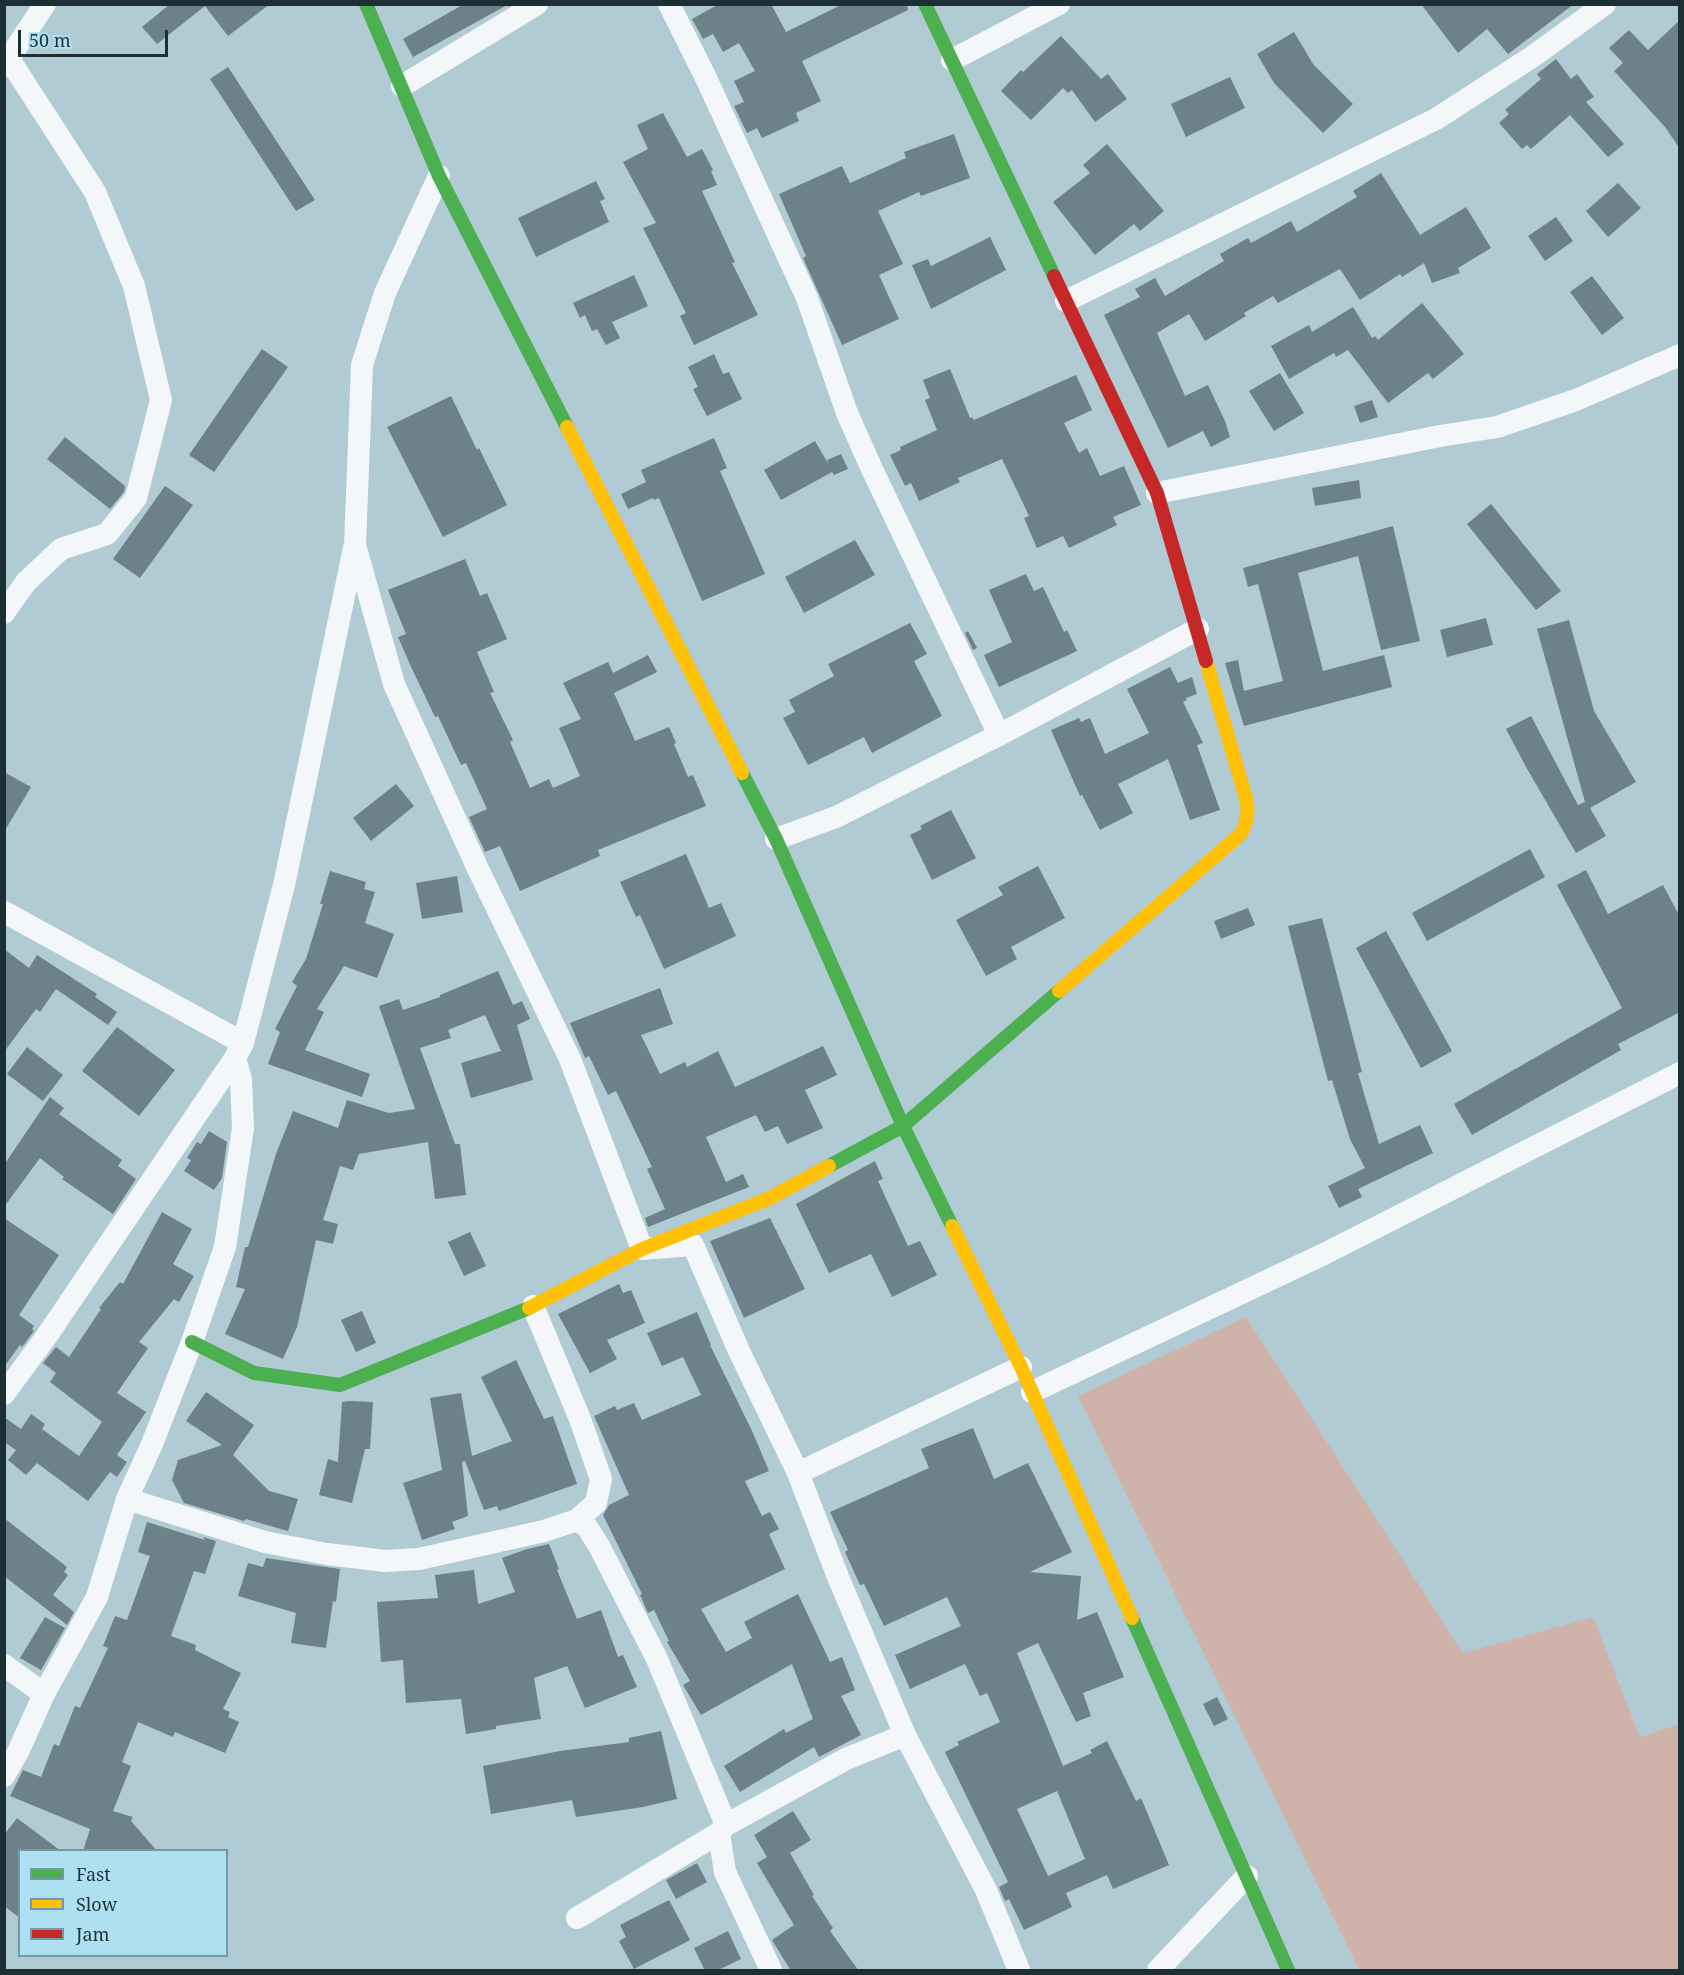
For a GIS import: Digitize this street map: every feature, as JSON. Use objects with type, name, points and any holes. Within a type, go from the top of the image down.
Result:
[{"type":"main road","points":[[366,4],[439,176],[776,838],[903,1126],[1021,1367],[1288,1971]]},
{"type":"main road","points":[[192,1342],[254,1372],[340,1385],[533,1306],[642,1249],[771,1198],[903,1126],[1241,834],[1246,826],[1249,819],[1247,802],[1157,493],[925,4]]},
{"type":"street","points":[[4,613],[26,582],[61,549],[107,534],[136,498],[161,400],[134,286],[95,192],[7,63],[45,4]]},
{"type":"street","points":[[402,86],[537,4]]},
{"type":"street","points":[[669,4],[706,78],[807,298],[847,413],[871,467],[999,735]]},
{"type":"street","points":[[952,60],[1059,4]]},
{"type":"street","points":[[1066,301],[1436,119],[1532,57],[1605,4]]},
{"type":"street","points":[[4,1394],[52,1327],[239,1050],[284,885],[355,544],[362,365],[385,293],[439,176]]},
{"type":"street","points":[[1157,493],[1440,436],[1497,427],[1576,400],[1680,355]]},
{"type":"street","points":[[355,544],[394,684],[478,869],[570,1059],[642,1249],[693,1245],[739,1351],[798,1473],[838,1577],[905,1734],[986,1890],[1019,1971]]},
{"type":"street","points":[[776,838],[836,817],[999,735],[1198,629]]},
{"type":"street","points":[[4,912],[239,1050]]},
{"type":"street","points":[[4,1776],[18,1752],[44,1694],[97,1597],[127,1500],[152,1444],[192,1342],[225,1247],[243,1128],[239,1050]]},
{"type":"street","points":[[1032,1392],[1324,1254],[1680,1073]]},
{"type":"street","points":[[127,1500],[265,1542],[327,1554],[385,1561],[431,1557],[544,1531],[577,1520],[596,1503],[601,1479],[580,1419],[533,1306]]},
{"type":"street","points":[[798,1473],[1021,1367]]},
{"type":"street","points":[[577,1520],[587,1527],[599,1546],[657,1659],[722,1829],[725,1872],[771,1971]]},
{"type":"street","points":[[4,1665],[44,1694]]},
{"type":"street","points":[[577,1918],[722,1829],[846,1759],[905,1734]]},
{"type":"street","points":[[1158,1971],[1247,1876]]},
{"type":"shaded area","points":[[1246,1317],[1463,1653],[1593,1617],[1640,1737],[1679,1724],[1679,1970],[1359,1970],[1078,1396]]},
{"type":"building","points":[[170,4],[270,4],[228,36],[205,6],[157,44],[142,27]]},
{"type":"building","points":[[464,4],[509,4],[413,57],[403,39]]},
{"type":"building","points":[[719,4],[771,4],[786,32],[843,4],[907,4],[908,10],[802,61],[821,101],[796,113],[799,121],[762,138],[757,128],[747,133],[734,106],[744,102],[734,81],[755,71],[739,43],[723,52],[713,34],[703,39],[692,19]]},
{"type":"building","points":[[1421,4],[1574,4],[1508,54],[1487,29],[1458,53]]},
{"type":"building","points":[[1680,20],[1680,149],[1665,127],[1614,71],[1623,63],[1609,48],[1629,30],[1648,50]]},
{"type":"building","points":[[1294,32],[1313,64],[1353,104],[1323,133],[1274,83],[1257,54]]},
{"type":"building","points":[[1061,36],[1101,79],[1108,74],[1127,99],[1095,122],[1072,90],[1068,93],[1063,88],[1031,120],[1001,91],[1021,70],[1023,72]]},
{"type":"building","points":[[1556,59],[1571,79],[1577,74],[1594,97],[1586,102],[1624,144],[1608,157],[1570,115],[1531,149],[1527,145],[1522,149],[1499,123],[1509,114],[1505,110],[1541,79],[1537,74]]},
{"type":"building","points":[[228,67],[315,200],[296,211],[210,79]]},
{"type":"building","points":[[1230,77],[1245,108],[1186,137],[1171,104]]},
{"type":"building","points":[[663,113],[687,157],[702,149],[713,170],[711,171],[717,185],[702,191],[735,262],[732,263],[758,315],[694,345],[680,316],[686,313],[643,228],[656,223],[623,162],[648,149],[637,125]]},
{"type":"building","points":[[954,134],[970,178],[921,196],[919,192],[878,211],[903,264],[879,275],[899,319],[842,345],[803,258],[806,256],[779,194],[842,166],[850,183],[906,158],[904,152]]},
{"type":"building","points":[[1107,144],[1164,211],[1140,231],[1134,224],[1095,255],[1053,202],[1090,173],[1083,165]]},
{"type":"building","points":[[1381,173],[1420,235],[1466,207],[1491,248],[1458,268],[1460,273],[1432,283],[1424,263],[1402,277],[1400,274],[1360,300],[1340,269],[1278,303],[1273,296],[1244,313],[1246,316],[1205,341],[1189,314],[1157,333],[1185,396],[1208,385],[1230,437],[1211,447],[1203,431],[1168,448],[1104,315],[1140,297],[1135,289],[1155,278],[1165,296],[1224,261],[1220,254],[1248,238],[1251,243],[1291,221],[1297,232],[1357,197],[1353,191]]},
{"type":"building","points":[[596,181],[605,199],[600,201],[609,222],[536,257],[518,218]]},
{"type":"building","points":[[1618,183],[1641,208],[1608,237],[1586,211]]},
{"type":"building","points":[[1556,217],[1573,241],[1545,261],[1528,236]]},
{"type":"building","points":[[990,237],[1006,270],[931,309],[912,265],[928,259],[931,266]]},
{"type":"building","points":[[634,275],[648,306],[612,322],[620,338],[606,345],[597,329],[592,331],[585,315],[580,318],[573,303]]},
{"type":"building","points":[[1592,276],[1624,318],[1602,335],[1570,292]]},
{"type":"building","points":[[1422,303],[1464,354],[1433,379],[1428,373],[1388,403],[1348,350],[1336,357],[1334,353],[1289,379],[1271,346],[1309,325],[1312,332],[1353,307],[1372,338],[1375,336],[1378,340]]},
{"type":"building","points":[[262,349],[288,367],[214,472],[189,455]]},
{"type":"building","points":[[714,354],[723,374],[729,372],[742,399],[707,416],[693,389],[698,387],[688,367]]},
{"type":"building","points":[[950,369],[970,418],[974,420],[1076,375],[1092,410],[1064,423],[1079,453],[1087,448],[1100,476],[1124,466],[1141,505],[1113,517],[1117,525],[1069,548],[1063,536],[1037,548],[1024,518],[1029,516],[1002,459],[958,478],[960,482],[919,501],[911,483],[905,486],[890,455],[901,450],[900,447],[937,430],[925,400],[930,398],[923,380]]},
{"type":"building","points":[[1280,373],[1304,413],[1274,431],[1249,391]]},
{"type":"building","points":[[451,396],[507,505],[443,537],[387,427]]},
{"type":"building","points":[[1372,400],[1378,417],[1360,423],[1354,406]]},
{"type":"building","points":[[65,437],[125,486],[124,492],[110,509],[47,459]]},
{"type":"building","points":[[714,438],[727,468],[720,471],[765,574],[702,601],[659,498],[654,500],[653,498],[628,509],[621,494],[646,482],[641,470]]},
{"type":"building","points":[[815,441],[829,465],[827,460],[841,454],[848,469],[834,475],[832,472],[781,500],[764,470]]},
{"type":"building","points":[[1359,480],[1361,498],[1315,506],[1312,488]]},
{"type":"building","points":[[165,486],[193,505],[140,578],[113,559]]},
{"type":"building","points":[[1491,504],[1561,591],[1536,610],[1467,524]]},
{"type":"building","points":[[1393,526],[1420,641],[1381,650],[1358,556],[1298,573],[1323,671],[1384,655],[1392,687],[1244,726],[1225,663],[1238,660],[1244,691],[1283,681],[1258,584],[1248,587],[1243,568]]},
{"type":"building","points":[[855,540],[875,575],[804,613],[785,577]]},
{"type":"building","points":[[465,559],[480,596],[487,593],[507,639],[477,652],[494,692],[490,693],[513,740],[510,742],[530,788],[549,779],[553,788],[580,776],[559,728],[581,719],[563,683],[608,662],[613,673],[648,655],[657,672],[614,693],[635,741],[669,727],[688,777],[693,775],[706,806],[598,850],[600,856],[520,891],[500,846],[485,852],[469,817],[487,809],[466,763],[461,765],[412,669],[398,637],[406,634],[388,590]]},
{"type":"building","points":[[1026,574],[1034,591],[1043,587],[1064,632],[1067,630],[1077,651],[999,687],[984,655],[1012,642],[989,590]]},
{"type":"building","points":[[1486,618],[1493,645],[1447,657],[1440,630]]},
{"type":"building","points":[[1569,620],[1594,711],[1636,782],[1590,808],[1606,836],[1576,853],[1506,729],[1531,716],[1578,805],[1585,802],[1537,629]]},
{"type":"building","points":[[910,623],[927,654],[914,661],[942,716],[872,753],[864,737],[808,765],[783,718],[795,712],[789,700],[834,676],[828,664]]},
{"type":"building","points":[[968,631],[977,648],[973,650],[965,633]]},
{"type":"building","points":[[1170,667],[1178,683],[1192,677],[1197,694],[1186,698],[1187,700],[1183,702],[1203,743],[1197,745],[1220,810],[1190,820],[1168,759],[1118,784],[1133,813],[1100,830],[1082,795],[1080,796],[1051,730],[1079,718],[1081,722],[1090,718],[1105,754],[1149,733],[1127,689]]},
{"type":"building","points":[[4,772],[31,787],[4,832]]},
{"type":"building","points":[[396,784],[414,806],[371,841],[353,818]]},
{"type":"building","points":[[951,810],[976,858],[932,880],[910,835],[922,829],[920,826]]},
{"type":"building","points":[[1530,849],[1545,877],[1427,941],[1412,913]]},
{"type":"building","points":[[686,854],[709,908],[721,903],[736,936],[664,969],[640,915],[636,917],[620,882]]},
{"type":"building","points":[[1038,866],[1065,918],[1011,947],[1017,959],[986,976],[956,920],[1003,895],[998,887]]},
{"type":"building","points":[[1586,870],[1608,914],[1663,885],[1680,917],[1680,1012],[1618,1044],[1621,1050],[1472,1135],[1454,1104],[1622,1008],[1557,885]]},
{"type":"building","points":[[330,871],[366,882],[364,889],[375,892],[365,923],[394,934],[377,978],[344,966],[317,1009],[324,1012],[305,1050],[370,1074],[362,1097],[268,1064],[280,1032],[275,1029],[297,986],[292,982],[306,959],[323,904],[320,904]]},
{"type":"building","points":[[457,876],[463,912],[422,919],[416,883]]},
{"type":"building","points":[[1248,908],[1255,925],[1221,939],[1214,921]]},
{"type":"building","points":[[1322,918],[1362,1072],[1358,1073],[1379,1144],[1420,1125],[1433,1153],[1358,1189],[1362,1197],[1339,1208],[1328,1186],[1365,1168],[1350,1139],[1332,1080],[1328,1081],[1288,926]]},
{"type":"building","points":[[1386,931],[1452,1051],[1421,1068],[1356,948]]},
{"type":"building","points":[[4,949],[29,968],[37,955],[97,994],[95,997],[117,1012],[108,1025],[56,989],[40,1012],[36,1009],[4,1052]]},
{"type":"building","points":[[498,971],[513,1005],[522,1001],[530,1019],[517,1025],[533,1080],[471,1098],[461,1063],[501,1051],[485,1015],[448,1030],[451,1038],[420,1048],[455,1144],[460,1144],[466,1195],[435,1199],[428,1142],[359,1154],[353,1170],[340,1166],[323,1220],[338,1224],[333,1244],[316,1240],[297,1327],[283,1359],[225,1334],[245,1289],[236,1287],[245,1247],[248,1247],[276,1154],[293,1111],[338,1128],[347,1100],[389,1113],[415,1109],[379,1006],[399,999],[403,1010],[440,997],[440,995]]},
{"type":"building","points":[[660,988],[673,1024],[641,1035],[660,1074],[685,1062],[687,1067],[718,1051],[735,1087],[823,1046],[837,1075],[805,1090],[823,1128],[787,1144],[778,1126],[765,1132],[756,1115],[706,1137],[726,1182],[743,1174],[749,1187],[648,1227],[645,1218],[665,1209],[647,1169],[652,1167],[616,1091],[608,1095],[589,1056],[585,1058],[570,1023]]},
{"type":"building","points":[[117,1027],[175,1070],[139,1116],[82,1071]]},
{"type":"building","points":[[27,1047],[63,1075],[43,1101],[7,1074]]},
{"type":"building","points":[[50,1097],[64,1108],[59,1114],[122,1160],[118,1166],[136,1179],[113,1214],[62,1179],[64,1177],[40,1158],[4,1207],[4,1165]]},
{"type":"building","points":[[209,1131],[227,1142],[222,1178],[214,1190],[184,1171],[191,1160],[187,1158],[197,1142],[201,1144]]},
{"type":"building","points":[[875,1161],[883,1179],[878,1181],[908,1246],[920,1241],[937,1275],[892,1297],[871,1254],[829,1273],[796,1204]]},
{"type":"building","points":[[162,1212],[192,1229],[173,1264],[194,1276],[179,1302],[174,1299],[139,1342],[148,1348],[117,1393],[146,1412],[117,1455],[127,1462],[117,1477],[110,1472],[88,1501],[37,1463],[26,1475],[8,1460],[16,1450],[4,1442],[4,1417],[21,1429],[31,1414],[45,1424],[42,1429],[79,1456],[102,1422],[50,1382],[56,1373],[43,1363],[56,1347],[69,1357],[101,1309],[99,1308],[120,1282],[123,1284]]},
{"type":"building","points":[[4,1218],[59,1255],[19,1315],[34,1326],[32,1329],[34,1331],[4,1367]]},
{"type":"building","points":[[770,1218],[805,1289],[744,1318],[710,1241]]},
{"type":"building","points":[[470,1232],[486,1266],[464,1276],[448,1242]]},
{"type":"building","points":[[619,1284],[623,1293],[631,1290],[645,1323],[607,1340],[617,1359],[590,1373],[558,1314]]},
{"type":"building","points":[[362,1311],[376,1343],[356,1352],[341,1320]]},
{"type":"building","points":[[697,1312],[769,1471],[745,1481],[762,1516],[770,1512],[779,1529],[769,1534],[785,1569],[701,1609],[726,1652],[752,1638],[744,1622],[798,1594],[830,1662],[842,1657],[855,1690],[841,1696],[861,1735],[819,1757],[814,1747],[740,1792],[724,1766],[784,1729],[786,1733],[813,1719],[792,1664],[701,1715],[683,1685],[690,1681],[667,1642],[669,1641],[654,1610],[648,1613],[640,1595],[642,1594],[603,1515],[609,1505],[629,1495],[594,1416],[615,1406],[617,1410],[634,1403],[642,1420],[701,1395],[683,1357],[662,1366],[647,1333]]},
{"type":"building","points":[[516,1360],[544,1419],[553,1416],[577,1484],[499,1511],[497,1506],[484,1510],[465,1461],[462,1462],[468,1516],[452,1522],[455,1529],[422,1540],[403,1483],[442,1470],[430,1398],[461,1393],[472,1456],[512,1441],[481,1377]]},
{"type":"building","points":[[206,1392],[254,1425],[233,1455],[269,1491],[298,1499],[288,1531],[184,1503],[172,1480],[178,1460],[222,1445],[186,1421]]},
{"type":"building","points":[[342,1402],[373,1402],[370,1449],[365,1449],[352,1503],[319,1495],[328,1459],[338,1462]]},
{"type":"building","points":[[973,1428],[994,1479],[1028,1463],[1072,1552],[1030,1572],[1081,1576],[1077,1620],[1097,1612],[1124,1677],[1083,1693],[1091,1716],[1076,1722],[1038,1643],[1017,1653],[1063,1766],[1092,1753],[1090,1750],[1107,1741],[1136,1801],[1141,1798],[1169,1865],[1113,1889],[1107,1875],[1066,1893],[1072,1907],[1024,1930],[1009,1899],[1005,1901],[999,1887],[1008,1882],[945,1752],[959,1745],[957,1742],[1000,1722],[987,1693],[980,1696],[965,1664],[910,1689],[895,1655],[961,1626],[947,1597],[884,1626],[864,1584],[860,1585],[845,1552],[848,1550],[830,1512],[929,1468],[921,1449]],"holes":[[[1057,1791],[1085,1859],[1048,1876],[1017,1809]]]},
{"type":"building","points":[[4,1518],[67,1567],[64,1572],[68,1575],[53,1595],[74,1612],[67,1625],[4,1576]]},
{"type":"building","points":[[147,1522],[205,1540],[203,1537],[216,1541],[205,1574],[194,1571],[171,1636],[196,1645],[195,1650],[241,1673],[223,1709],[230,1712],[228,1717],[239,1722],[225,1753],[175,1732],[173,1737],[138,1722],[122,1762],[131,1766],[113,1811],[133,1817],[131,1821],[155,1849],[84,1849],[90,1829],[10,1796],[23,1770],[41,1777],[54,1744],[59,1746],[75,1706],[80,1708],[108,1648],[103,1646],[115,1616],[127,1620],[150,1556],[138,1552]]},
{"type":"building","points":[[549,1544],[577,1619],[601,1610],[618,1657],[623,1655],[637,1687],[585,1708],[567,1666],[534,1678],[541,1719],[496,1726],[496,1729],[466,1734],[461,1699],[406,1703],[403,1660],[381,1662],[377,1602],[438,1598],[435,1575],[474,1570],[478,1604],[515,1592],[502,1558]]},
{"type":"building","points":[[266,1558],[340,1569],[336,1602],[333,1601],[326,1648],[291,1643],[296,1613],[238,1596],[248,1563],[263,1567]]},
{"type":"building","points":[[45,1617],[65,1628],[41,1670],[20,1658]]},
{"type":"building","points":[[1217,1697],[1228,1719],[1214,1726],[1203,1704]]},
{"type":"building","points":[[661,1731],[677,1799],[643,1807],[576,1817],[572,1800],[491,1814],[483,1766],[560,1751],[629,1742],[629,1738]]},
{"type":"building","points":[[793,1811],[811,1840],[790,1853],[814,1895],[812,1896],[833,1928],[830,1931],[859,1971],[791,1971],[772,1940],[794,1925],[757,1863],[767,1857],[754,1835]]},
{"type":"building","points":[[17,1818],[58,1849],[18,1849],[18,1916],[4,1906],[4,1835]]},
{"type":"building","points":[[697,1863],[707,1882],[676,1899],[666,1880]]},
{"type":"building","points":[[669,1900],[690,1940],[634,1969],[619,1941],[626,1937],[620,1925]]},
{"type":"building","points":[[728,1931],[741,1959],[716,1971],[705,1971],[694,1948]]},
{"type":"traffic: fast","points":[[366,4],[439,176],[567,427]]},
{"type":"traffic: fast","points":[[925,4],[1054,276]]},
{"type":"traffic: fast","points":[[742,773],[776,839],[903,1126],[952,1226]]},
{"type":"traffic: fast","points":[[829,1166],[903,1126],[1059,991]]},
{"type":"traffic: fast","points":[[192,1342],[254,1373],[340,1385],[529,1308]]},
{"type":"traffic: fast","points":[[1132,1618],[1288,1970]]},
{"type":"traffic: slow","points":[[567,427],[742,773]]},
{"type":"traffic: slow","points":[[1059,991],[1243,830],[1248,814],[1247,802],[1206,661]]},
{"type":"traffic: slow","points":[[529,1308],[642,1249],[770,1198],[829,1166]]},
{"type":"traffic: slow","points":[[952,1226],[1021,1367],[1132,1618]]},
{"type":"traffic: jam","points":[[1054,276],[1157,493],[1206,661]]}]
